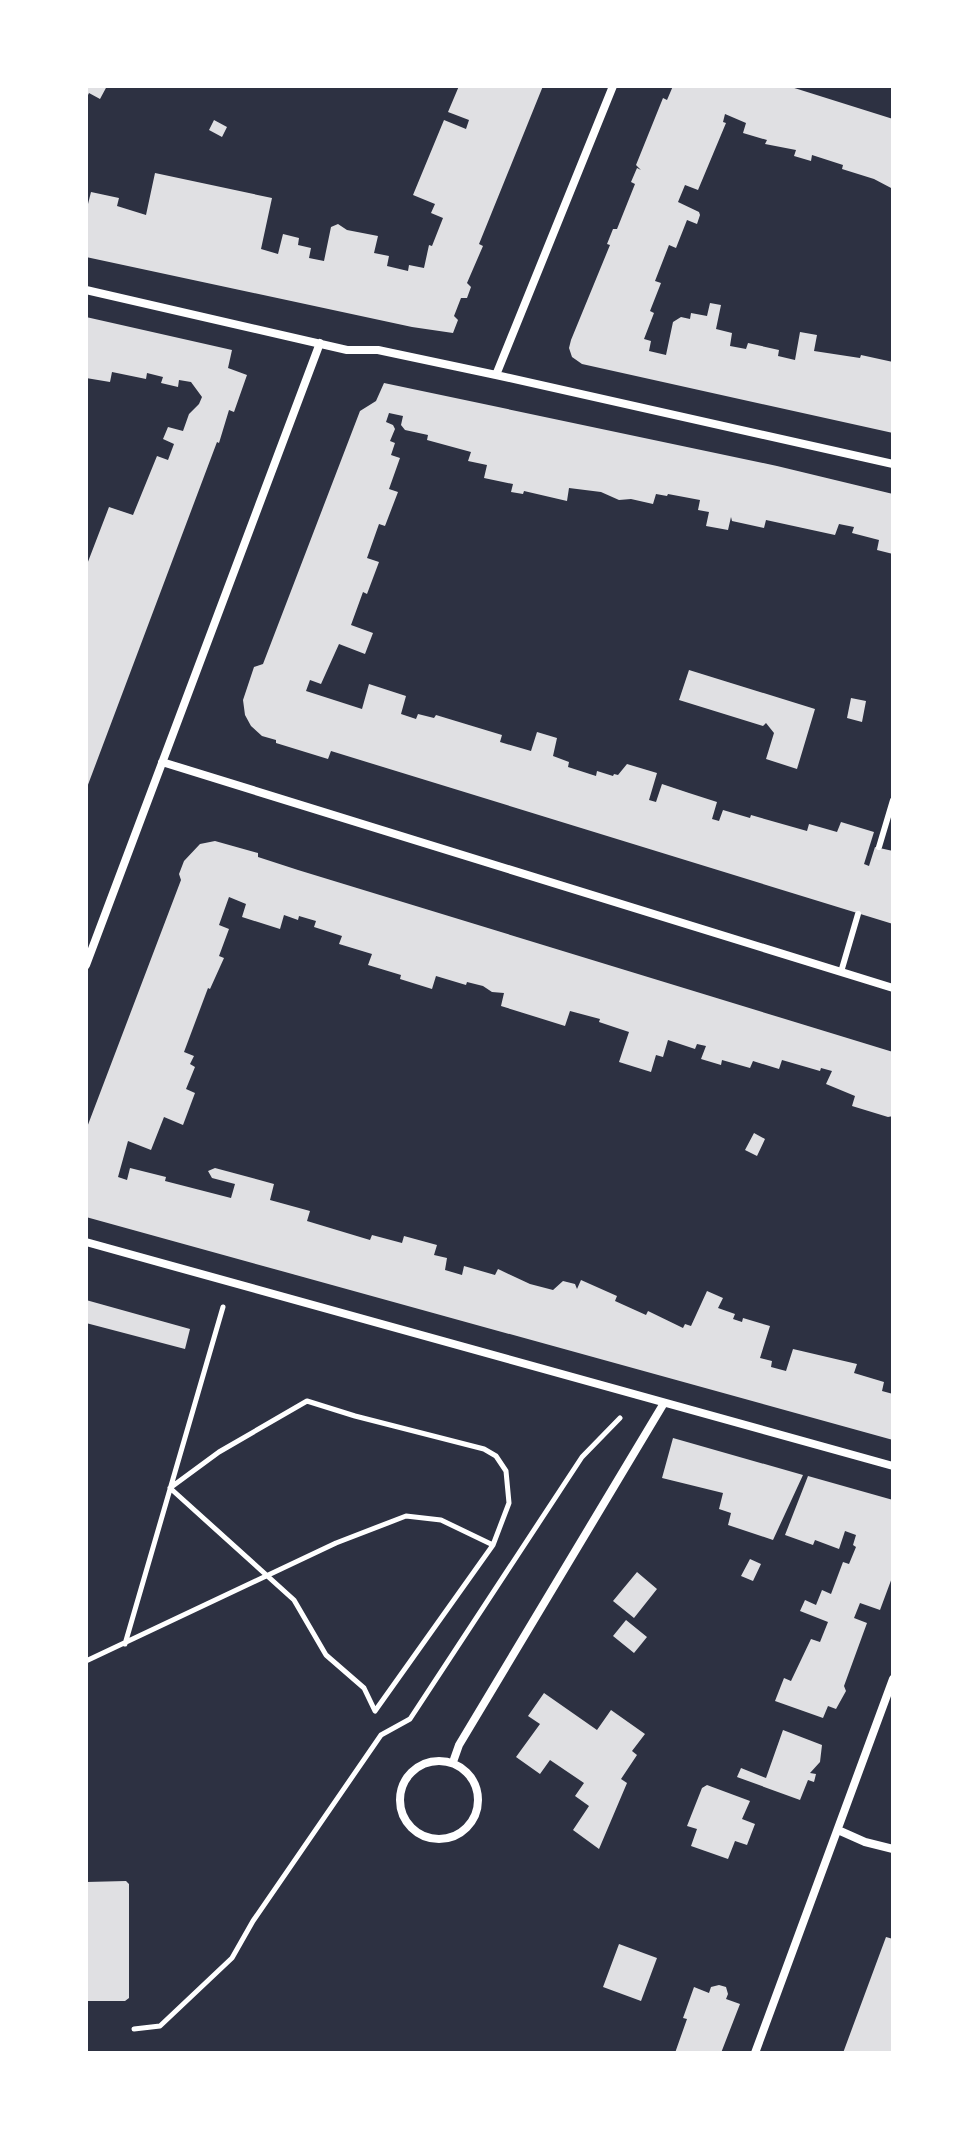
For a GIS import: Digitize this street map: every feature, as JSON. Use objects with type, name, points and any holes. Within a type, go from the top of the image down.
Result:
[{"type":"street","points":[[496,375],[613,86]]},
{"type":"street","points":[[86,290],[347,350],[378,350],[893,464]]},
{"type":"street","points":[[86,965],[320,343]]},
{"type":"street","points":[[162,762],[893,988]]},
{"type":"street","points":[[86,1242],[893,1466]]},
{"type":"street","points":[[453,1762],[459,1745],[664,1403]]},
{"type":"street","points":[[755,2053],[893,1679]]},
{"type":"street","points":[[440,1760],[453,1762],[473,1779],[479,1805],[467,1828],[456,1836],[430,1839],[418,1834],[402,1813],[399,1801],[401,1788],[416,1768],[440,1760]]},
{"type":"street","points":[[838,1830],[865,1842],[893,1849]]},
{"type":"lane","points":[[879,847],[893,800]]},
{"type":"lane","points":[[841,972],[858,914]]},
{"type":"path","points":[[125,1644],[223,1307]]},
{"type":"path","points":[[307,1401],[484,1449],[496,1456],[506,1471],[509,1503],[493,1545],[375,1711],[364,1688],[326,1655],[294,1600],[170,1488],[219,1452],[307,1401]]},
{"type":"path","points":[[134,2029],[160,2026],[232,1958],[253,1921],[381,1735],[410,1719],[582,1457],[620,1418]]},
{"type":"path","points":[[86,1661],[336,1543],[406,1516],[441,1520],[493,1545]]},
{"type":"building","points":[[86,86],[107,86],[100,99],[89,93],[86,99]]},
{"type":"building","points":[[459,86],[543,86],[479,244],[483,246],[467,283],[471,287],[467,298],[461,298],[454,316],[458,320],[453,333],[412,327],[86,257],[86,212],[91,192],[119,198],[117,206],[146,215],[155,173],[272,198],[261,249],[278,254],[283,234],[299,238],[298,245],[311,248],[309,258],[324,261],[331,227],[338,224],[347,230],[378,236],[374,253],[389,256],[387,266],[408,271],[409,265],[424,268],[429,245],[432,246],[443,218],[431,213],[435,204],[413,195],[444,120],[466,129],[469,120],[448,112]]},
{"type":"building","points":[[673,86],[788,86],[893,119],[893,189],[842,169],[843,165],[812,155],[811,161],[794,156],[796,150],[765,144],[767,140],[743,133],[746,123],[725,114],[723,122],[726,123],[698,190],[685,185],[678,202],[700,215],[697,224],[687,220],[676,248],[669,245],[655,281],[661,283],[644,339],[651,341],[649,351],[666,355],[673,322],[681,317],[690,319],[691,313],[707,316],[710,303],[721,305],[716,329],[732,333],[730,346],[746,349],[748,343],[779,350],[778,356],[795,360],[800,332],[817,335],[814,351],[860,358],[861,355],[893,362],[893,433],[582,364],[572,357],[569,348],[571,340],[610,245],[607,244],[613,229],[617,229],[635,184],[631,182],[637,168],[641,170],[636,165],[663,98],[667,100]]},
{"type":"building","points":[[214,120],[227,127],[222,137],[209,130]]},
{"type":"building","points":[[86,317],[232,350],[228,368],[247,375],[234,412],[229,410],[86,790],[86,567],[109,507],[133,515],[157,456],[168,460],[174,444],[163,439],[168,427],[183,431],[189,414],[202,397],[191,382],[179,380],[178,387],[161,383],[163,377],[147,373],[146,379],[112,372],[110,382],[86,378]]},
{"type":"building","points":[[384,383],[777,466],[893,494],[893,554],[877,550],[879,540],[852,533],[854,527],[839,524],[835,535],[766,520],[764,528],[732,521],[731,517],[728,530],[706,526],[709,512],[698,510],[700,500],[668,494],[656,494],[653,504],[619,500],[601,492],[569,488],[567,501],[524,491],[523,494],[511,492],[513,484],[484,478],[487,465],[468,461],[471,452],[427,440],[428,435],[405,430],[401,425],[403,416],[389,413],[386,422],[395,429],[390,441],[395,443],[391,455],[400,458],[389,489],[398,492],[385,526],[379,524],[367,558],[379,562],[367,594],[363,592],[351,625],[373,633],[365,654],[339,644],[321,684],[310,680],[306,691],[362,709],[369,684],[406,696],[401,714],[416,719],[418,714],[434,718],[436,715],[502,735],[500,742],[531,751],[537,732],[557,738],[553,756],[569,762],[568,767],[596,776],[597,771],[618,775],[627,764],[657,773],[649,800],[656,802],[662,784],[717,802],[712,819],[719,821],[723,810],[807,831],[809,824],[837,832],[841,822],[874,832],[864,864],[869,866],[875,847],[893,851],[893,924],[331,751],[328,759],[276,743],[276,740],[262,736],[251,726],[245,715],[243,700],[254,667],[263,664],[360,411],[376,401]]},
{"type":"building","points":[[689,670],[815,709],[797,769],[766,759],[774,733],[766,723],[763,726],[679,700]]},
{"type":"building","points":[[851,698],[866,701],[862,722],[847,718]]},
{"type":"building","points":[[215,841],[258,853],[258,857],[298,870],[893,1052],[893,1116],[852,1106],[855,1096],[826,1084],[832,1071],[821,1068],[820,1071],[782,1060],[779,1069],[753,1061],[750,1068],[722,1060],[721,1065],[701,1059],[706,1046],[697,1044],[695,1049],[668,1040],[663,1057],[656,1055],[651,1072],[619,1062],[629,1032],[599,1022],[600,1019],[570,1011],[565,1026],[501,1006],[504,993],[492,992],[483,986],[467,982],[466,985],[436,976],[432,989],[400,979],[401,975],[368,965],[372,954],[339,944],[342,936],[314,927],[316,921],[284,915],[280,929],[242,917],[246,904],[229,897],[219,925],[229,929],[219,956],[224,958],[208,988],[184,1052],[194,1056],[190,1064],[195,1067],[186,1089],[195,1093],[183,1125],[164,1117],[151,1150],[128,1141],[118,1177],[127,1180],[130,1168],[166,1177],[165,1181],[231,1198],[235,1184],[212,1178],[208,1171],[215,1168],[274,1184],[270,1200],[310,1211],[307,1221],[370,1240],[372,1235],[402,1243],[404,1236],[437,1245],[434,1255],[447,1258],[445,1270],[462,1275],[464,1266],[495,1275],[498,1269],[530,1284],[553,1290],[563,1281],[575,1284],[577,1289],[581,1280],[617,1296],[615,1301],[646,1315],[648,1311],[683,1328],[685,1324],[691,1326],[707,1291],[723,1298],[718,1308],[735,1314],[733,1319],[742,1322],[743,1318],[770,1326],[760,1358],[772,1361],[771,1367],[786,1371],[793,1349],[857,1364],[854,1373],[884,1382],[882,1391],[893,1394],[893,1440],[86,1217],[86,1130],[181,880],[179,874],[184,861],[200,844]]},
{"type":"building","points":[[754,1133],[765,1139],[757,1156],[745,1150]]},
{"type":"building","points":[[86,1300],[190,1329],[185,1349],[86,1323]]},
{"type":"building","points":[[673,1438],[803,1475],[773,1540],[728,1525],[731,1513],[719,1509],[723,1493],[662,1478]]},
{"type":"building","points":[[808,1476],[893,1500],[893,1575],[880,1610],[860,1603],[854,1618],[867,1623],[844,1686],[846,1691],[836,1709],[828,1706],[823,1718],[775,1701],[784,1678],[791,1681],[811,1639],[820,1642],[828,1622],[800,1611],[805,1600],[816,1605],[822,1590],[831,1594],[843,1562],[849,1564],[856,1547],[853,1545],[856,1535],[845,1531],[839,1549],[815,1540],[813,1545],[785,1535]]},
{"type":"building","points":[[750,1559],[761,1564],[753,1581],[741,1576]]},
{"type":"building","points":[[637,1572],[657,1589],[634,1618],[613,1601]]},
{"type":"building","points":[[626,1620],[647,1637],[634,1653],[613,1636]]},
{"type":"building","points":[[544,1693],[597,1730],[611,1710],[645,1734],[632,1751],[637,1755],[621,1779],[627,1783],[599,1849],[573,1830],[589,1806],[575,1796],[584,1783],[550,1760],[540,1774],[516,1757],[540,1724],[528,1716]]},
{"type":"building","points":[[783,1730],[822,1745],[820,1762],[810,1773],[816,1774],[814,1782],[808,1780],[800,1800],[737,1777],[741,1768],[766,1778]]},
{"type":"building","points":[[707,1785],[750,1801],[742,1819],[755,1824],[747,1845],[735,1841],[728,1859],[691,1846],[697,1829],[687,1826],[702,1788]]},
{"type":"building","points":[[126,1881],[129,1884],[129,1998],[125,2001],[86,2001],[86,1882]]},
{"type":"building","points":[[886,1937],[893,1939],[893,2053],[843,2053]]},
{"type":"building","points":[[619,1944],[657,1958],[641,2001],[603,1987]]},
{"type":"building","points":[[694,1987],[709,1993],[711,1987],[726,1987],[726,1999],[740,2004],[721,2053],[675,2053]]}]
